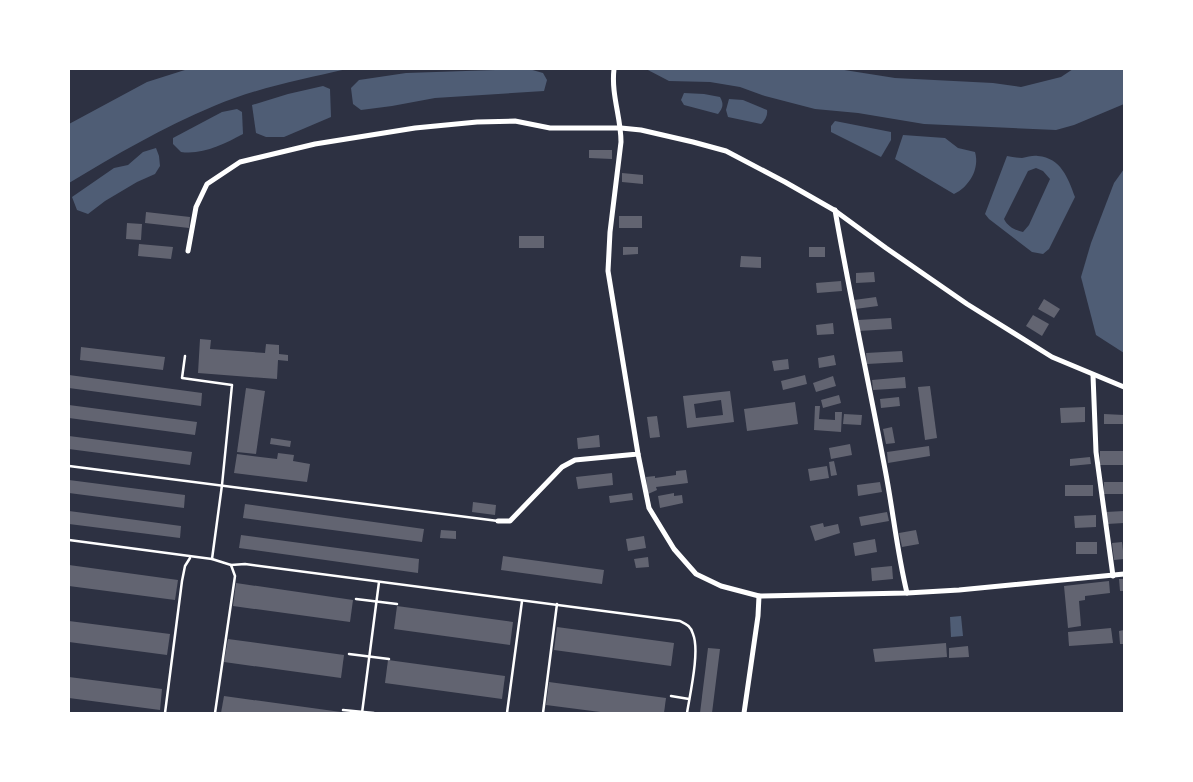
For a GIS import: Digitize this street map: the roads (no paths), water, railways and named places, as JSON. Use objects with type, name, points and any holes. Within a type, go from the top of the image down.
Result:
[{"type":"street","points":[[614,69],[615,103],[621,128],[621,142],[610,232],[608,271],[638,454],[649,508],[674,549],[696,574],[721,586],[759,596],[907,593],[1124,574]]},
{"type":"street","points":[[188,251],[196,207],[207,184],[240,162],[315,144],[415,128],[477,122],[515,121],[550,128],[621,128],[693,142],[726,151],[834,210],[967,304],[1052,357],[1124,387]]},
{"type":"street","points":[[834,210],[848,290],[886,471],[899,558],[907,593]]},
{"type":"street","points":[[1094,375],[1096,452],[1113,576]]},
{"type":"street","points":[[498,521],[510,521],[562,467],[575,460],[638,454]]},
{"type":"street","points":[[744,713],[758,616],[759,596]]},
{"type":"lane","points":[[184,356],[182,378],[232,385],[212,559]]},
{"type":"lane","points":[[69,466],[498,521]]},
{"type":"lane","points":[[69,540],[190,558],[212,559],[231,565],[245,564],[680,621],[688,625],[693,633],[696,644],[687,713]]},
{"type":"lane","points":[[165,713],[182,581],[185,566],[190,558]]},
{"type":"lane","points":[[216,713],[235,576],[231,565]]},
{"type":"lane","points":[[362,713],[379,582]]},
{"type":"lane","points":[[356,599],[397,604]]},
{"type":"lane","points":[[507,713],[522,601]]},
{"type":"lane","points":[[543,713],[557,604]]},
{"type":"lane","points":[[349,654],[389,659]]},
{"type":"lane","points":[[670,696],[689,698]]},
{"type":"lane","points":[[343,710],[374,713]]},
{"type":"water","points":[[188,69],[347,69],[263,89],[214,106],[158,132],[69,183],[69,124],[147,82]]},
{"type":"water","points":[[529,69],[543,73],[547,80],[544,91],[435,98],[361,110],[353,104],[351,88],[359,80],[406,73]]},
{"type":"water","points":[[646,69],[838,69],[895,78],[993,83],[1021,87],[1061,77],[1073,69],[1124,69],[1124,104],[1074,125],[1056,130],[924,124],[858,113],[815,109],[765,96],[740,87],[710,82],[669,81]]},
{"type":"water","points":[[323,86],[330,89],[331,117],[284,137],[266,137],[256,133],[252,105]]},
{"type":"water","points":[[684,93],[720,97],[722,108],[718,114],[684,105],[681,100]]},
{"type":"water","points":[[729,99],[743,100],[767,110],[765,120],[761,124],[728,117],[726,110]]},
{"type":"water","points":[[237,109],[242,112],[243,134],[221,145],[197,152],[181,152],[173,144],[173,138],[222,112]]},
{"type":"water","points":[[835,121],[891,132],[891,140],[881,157],[831,132],[831,126]]},
{"type":"water","points":[[903,135],[945,138],[958,148],[975,152],[975,171],[969,182],[954,194],[895,159]]},
{"type":"water","points":[[156,148],[160,166],[155,174],[137,182],[105,201],[88,214],[77,210],[72,197],[114,168],[128,165],[143,152]]},
{"type":"water","points":[[1007,156],[1022,158],[1036,156],[1052,161],[1058,165],[1066,176],[1075,197],[1049,249],[1043,254],[1032,252],[985,214]],"holes":[[[1036,168],[1043,171],[1050,179],[1029,225],[1023,232],[1015,229],[1004,219],[1028,171]]]},
{"type":"water","points":[[1124,169],[1124,353],[1096,335],[1081,277],[1091,243],[1114,183]]},
{"type":"water","points":[[961,616],[963,636],[951,637],[950,617]]}]
